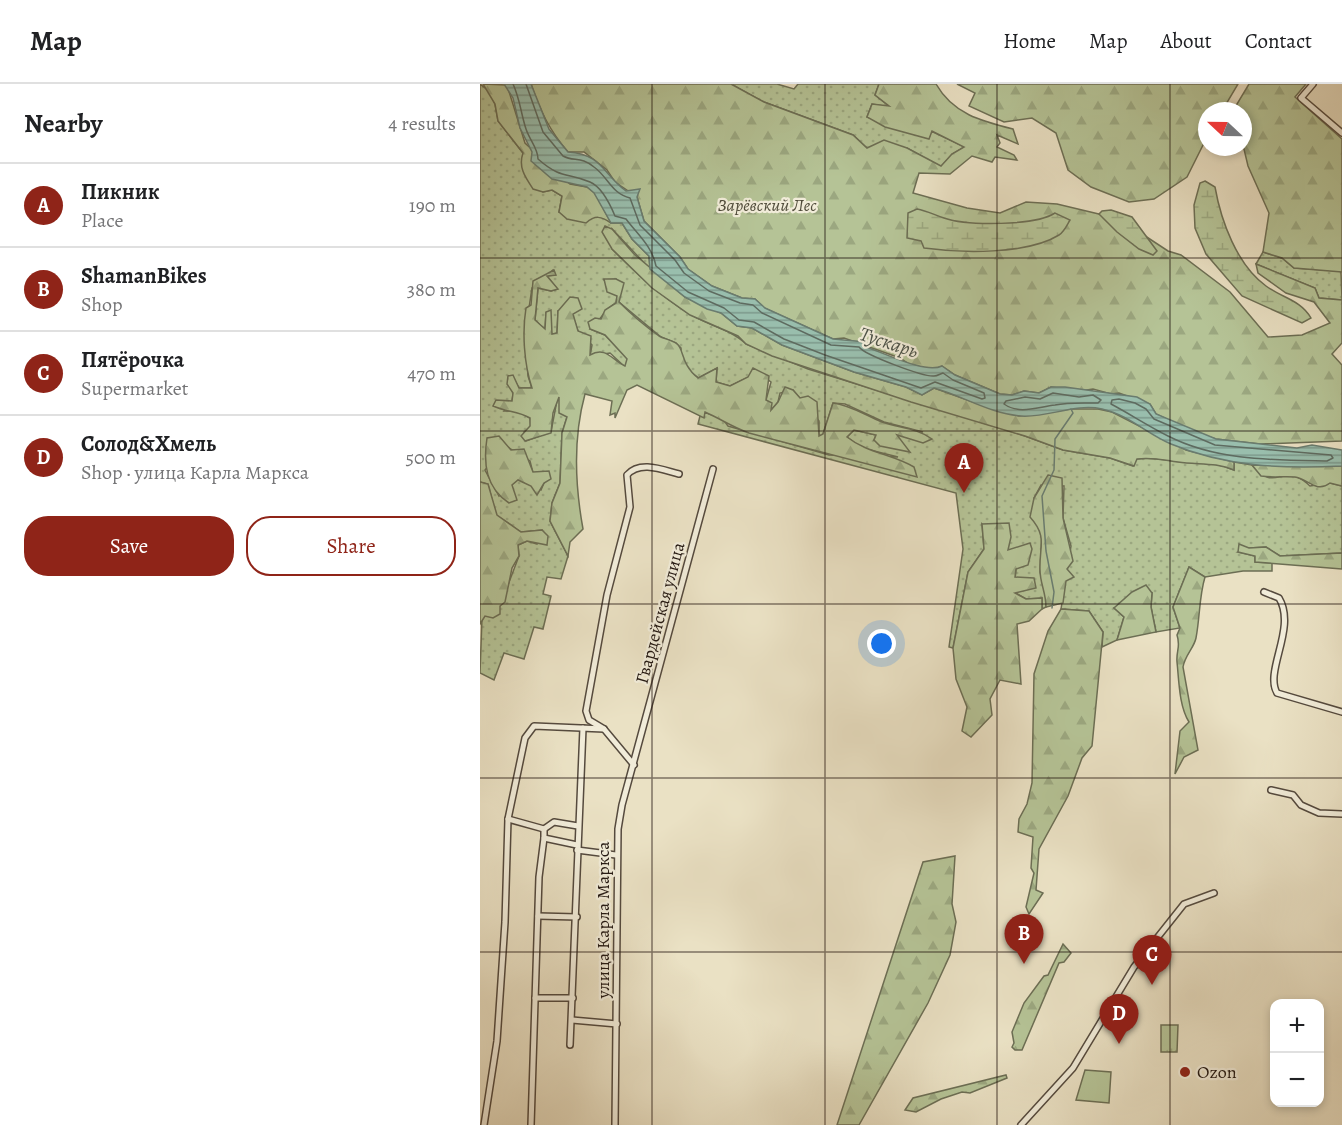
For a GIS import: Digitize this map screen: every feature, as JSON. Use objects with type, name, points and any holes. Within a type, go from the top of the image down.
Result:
[{"type":"street","points":[[1313,84],[1301,98],[1342,132]]},
{"type":"street","points":[[634,765],[604,729],[589,720],[586,711],[607,595],[630,507],[627,476],[631,470],[644,466],[680,474]]},
{"type":"street","name":"Гвардейская улица","points":[[634,765],[713,469]]},
{"type":"street","points":[[1264,592],[1279,598],[1284,611],[1283,634],[1275,679],[1277,693],[1342,712]]},
{"type":"street","points":[[484,1125],[497,1041],[505,922],[508,819],[528,731],[534,726],[604,729]]},
{"type":"street","name":"улица Карла Маркса","points":[[570,1045],[583,728]]},
{"type":"street","name":"улица Карла Маркса","points":[[615,1125],[616,855],[622,805],[634,765]]},
{"type":"street","points":[[1271,790],[1293,795],[1302,805],[1319,813],[1342,814]]},
{"type":"street","points":[[508,819],[544,829]]},
{"type":"street","points":[[544,829],[554,822],[578,826]]},
{"type":"street","points":[[531,1125],[538,916],[544,829]]},
{"type":"street","points":[[544,838],[577,848],[616,855]]},
{"type":"street","points":[[1021,1125],[1073,1068],[1134,968],[1184,904],[1214,893]]},
{"type":"street","points":[[538,916],[577,917]]},
{"type":"street","points":[[535,998],[573,998]]},
{"type":"street","points":[[572,1020],[617,1024]]},
{"type":"green space","points":[[480,84],[489,91],[495,104],[498,121],[523,153],[543,192],[552,190],[562,196],[559,212],[603,217],[611,223],[622,223],[632,239],[649,256],[650,269],[612,229],[612,249],[658,291],[695,317],[733,335],[746,344],[808,369],[1025,436],[1063,450],[1110,458],[1133,466],[1136,459],[1150,458],[1215,464],[1234,470],[1234,462],[1252,465],[1270,478],[1290,476],[1299,478],[1310,486],[1330,483],[1342,486],[1342,553],[1280,556],[1266,547],[1249,548],[1238,552],[1255,556],[1255,562],[1272,563],[1272,571],[1243,571],[1205,577],[1189,567],[1173,607],[1180,628],[1156,632],[1151,607],[1152,593],[1114,608],[1124,617],[1117,640],[1102,647],[1103,632],[1089,611],[1061,609],[1071,546],[1063,518],[1064,486],[1041,485],[1034,498],[1042,533],[1040,572],[1046,592],[1046,607],[1042,609],[1042,598],[1026,599],[1014,592],[1016,569],[1030,544],[1008,551],[982,524],[984,549],[968,572],[953,648],[949,647],[963,549],[956,493],[698,424],[700,416],[704,417],[704,412],[723,419],[728,426],[829,455],[898,457],[862,448],[847,437],[854,430],[876,435],[874,440],[923,432],[884,422],[845,404],[833,403],[823,434],[819,437],[819,421],[793,390],[780,393],[778,402],[771,411],[766,400],[771,382],[753,369],[749,377],[730,386],[716,382],[717,368],[699,378],[687,370],[681,357],[681,348],[676,343],[661,337],[619,302],[616,279],[604,280],[617,296],[616,303],[590,329],[605,335],[628,359],[625,367],[610,353],[590,356],[592,345],[578,331],[572,314],[558,311],[557,333],[552,335],[546,312],[545,330],[535,320],[538,288],[551,291],[557,289],[547,276],[555,275],[553,270],[532,288],[525,335],[528,376],[532,388],[519,388],[515,381],[512,401],[504,411],[517,411],[530,418],[531,426],[524,432],[526,441],[551,432],[558,395],[567,417],[562,433],[560,483],[552,503],[550,521],[568,556],[561,579],[547,577],[543,594],[551,596],[543,629],[534,627],[524,659],[504,653],[494,680],[480,673],[482,618],[500,606],[519,556],[518,545],[527,541],[537,544],[542,530],[521,532],[496,515],[488,484],[480,482]],"holes":[[[504,445],[530,461],[533,473],[544,483],[541,490],[518,479],[499,496],[485,470]]]},
{"type":"green space","points":[[483,84],[507,85],[525,143],[570,184],[587,187],[595,193],[611,223],[598,217],[586,223],[567,219],[559,212],[562,196],[552,190],[543,192],[533,189],[522,167],[523,153],[498,121],[495,104]]},
{"type":"green space","name":"Зарёвский Лес","points":[[531,84],[731,84],[764,102],[853,135],[867,148],[884,140],[907,148],[941,166],[952,154],[964,147],[932,131],[929,139],[885,127],[867,117],[872,104],[889,106],[875,95],[879,84],[936,84],[951,103],[969,115],[1013,129],[1018,144],[997,135],[1000,143],[997,147],[1014,155],[1017,160],[995,157],[992,162],[972,156],[950,174],[919,173],[913,193],[967,208],[1000,213],[1026,202],[1057,204],[1103,215],[1130,226],[1168,251],[1181,255],[1230,292],[1268,337],[1302,335],[1330,323],[1314,302],[1286,293],[1258,273],[1256,264],[1315,288],[1319,298],[1342,300],[1342,343],[1332,354],[1342,365],[1342,441],[1260,444],[1216,439],[1191,431],[1156,414],[1150,404],[1119,393],[1111,394],[1093,389],[1080,391],[1051,387],[1039,393],[1024,391],[1012,395],[1000,394],[955,375],[942,366],[933,370],[909,364],[900,358],[844,338],[833,339],[764,308],[755,299],[742,298],[712,286],[688,269],[680,257],[644,221],[637,197],[615,182],[607,170],[584,152],[568,152],[546,120]]},
{"type":"green space","points":[[731,84],[777,84],[794,89],[798,84],[879,84],[875,95],[890,107],[872,104],[867,117],[929,138],[931,131],[965,147],[952,154],[941,167],[907,148],[868,149],[853,135],[764,102]]},
{"type":"green space","points":[[957,84],[1238,84],[1227,102],[1198,102],[1198,155],[1187,177],[1154,199],[1129,202],[1091,187],[1068,170],[1056,133],[1032,118],[1004,122],[969,106],[975,93]]},
{"type":"green space","points":[[1249,84],[1306,84],[1295,97],[1342,139],[1342,272],[1294,268],[1282,258],[1263,252],[1269,213],[1246,156],[1252,156],[1252,102],[1238,102]]},
{"type":"green space","points":[[1205,181],[1215,187],[1226,228],[1247,266],[1266,286],[1297,303],[1311,318],[1302,323],[1242,296],[1206,254],[1195,228],[1194,205],[1200,183]]},
{"type":"green space","points":[[917,209],[955,221],[968,222],[1017,222],[1055,213],[1070,220],[1059,235],[1029,246],[993,251],[939,250],[924,248],[921,241],[907,238],[908,213]]},
{"type":"green space","points":[[1111,210],[1132,217],[1157,251],[1153,255],[1139,249],[1099,214],[1102,211]]},
{"type":"green space","points":[[605,226],[612,229],[634,254],[685,297],[721,313],[737,326],[752,328],[782,345],[854,372],[906,387],[922,395],[934,388],[1019,416],[1071,409],[1098,409],[1112,412],[1186,450],[1234,462],[1234,470],[1213,465],[1153,459],[1137,459],[1134,466],[1110,458],[1063,450],[772,356],[746,344],[738,336],[690,315],[652,288],[612,249],[602,232]]},
{"type":"green space","points":[[1263,252],[1282,258],[1294,268],[1341,271],[1342,300],[1319,298],[1315,288],[1256,264]]},
{"type":"green space","points":[[554,270],[556,275],[547,276],[558,289],[551,291],[538,288],[535,320],[545,329],[546,312],[551,310],[552,334],[557,333],[558,311],[570,297],[578,298],[582,309],[573,314],[578,331],[591,336],[590,355],[605,353],[625,366],[627,359],[605,335],[590,329],[588,322],[595,318],[601,319],[605,310],[616,303],[617,296],[607,292],[604,279],[616,279],[624,283],[619,302],[659,336],[677,344],[689,368],[698,378],[717,368],[716,382],[730,386],[748,377],[753,368],[769,376],[766,400],[772,403],[771,410],[778,402],[785,387],[793,390],[800,398],[808,396],[817,402],[819,436],[823,434],[833,403],[932,439],[923,443],[897,435],[910,452],[880,446],[874,440],[876,435],[854,430],[847,437],[863,447],[914,467],[917,477],[749,433],[705,412],[704,418],[637,385],[627,390],[615,418],[615,413],[610,415],[612,401],[585,394],[578,427],[576,462],[583,529],[570,542],[568,556],[550,521],[552,503],[560,483],[562,433],[567,417],[559,413],[559,397],[553,413],[551,433],[525,441],[521,436],[530,426],[530,418],[493,406],[496,400],[512,401],[513,393],[507,384],[508,376],[513,375],[519,388],[532,388],[524,348],[526,308],[531,305],[533,281]]},
{"type":"green space","points":[[499,436],[511,450],[524,449],[533,472],[549,471],[551,479],[544,483],[537,495],[531,486],[518,480],[512,485],[517,500],[509,503],[495,490],[486,466],[486,448],[487,438]]},
{"type":"green space","points":[[1252,465],[1342,466],[1342,486],[1330,483],[1320,487],[1295,477],[1261,476]]},
{"type":"green space","points":[[1048,475],[1062,478],[1063,518],[1073,561],[1067,569],[1074,577],[1066,581],[1063,603],[1046,607],[1040,575],[1041,536],[1030,517],[1034,498]]},
{"type":"green space","points":[[480,482],[488,484],[497,515],[521,532],[542,530],[548,536],[547,545],[527,541],[518,545],[519,556],[512,568],[505,602],[500,606],[500,614],[493,618],[485,616],[480,624]]},
{"type":"green space","points":[[1009,523],[1011,537],[1008,550],[1030,543],[1032,549],[1028,565],[1016,569],[1015,577],[1034,578],[1036,588],[1015,593],[1026,599],[1042,598],[1042,609],[1029,621],[1017,624],[1021,684],[1000,680],[990,699],[992,715],[971,737],[962,731],[967,707],[956,679],[953,648],[968,572],[984,549],[982,524]]},
{"type":"green space","points":[[1239,544],[1249,548],[1266,547],[1280,556],[1342,553],[1342,569],[1255,562],[1255,556],[1238,552]]},
{"type":"green space","points":[[1189,567],[1205,577],[1196,638],[1183,667],[1198,750],[1184,757],[1175,774],[1180,731],[1189,722],[1183,709],[1180,693],[1177,635],[1180,628],[1173,607]]},
{"type":"green space","points":[[1146,585],[1152,593],[1151,607],[1156,632],[1117,640],[1124,617],[1114,608],[1132,592]]},
{"type":"green space","points":[[1061,609],[1089,611],[1103,632],[1092,746],[1082,758],[1068,796],[1039,849],[1036,890],[1043,893],[1029,914],[1026,907],[1034,873],[1031,868],[1033,837],[1018,832],[1019,819],[1027,804],[1032,783],[1034,674],[1048,631]]},
{"type":"green space","points":[[955,856],[952,904],[956,922],[950,955],[928,1003],[859,1125],[837,1125],[923,862]]},
{"type":"green space","points":[[1063,944],[1071,953],[1064,962],[1059,963],[1022,1050],[1015,1050],[1012,1047],[1014,1043],[1012,1032],[1024,1003],[1044,976],[1048,975]]},
{"type":"green space","points":[[1161,1025],[1178,1025],[1177,1052],[1161,1052]]},
{"type":"green space","points":[[1085,1070],[1111,1072],[1109,1103],[1076,1100]]},
{"type":"green space","points":[[1006,1075],[1007,1078],[970,1093],[962,1092],[941,1099],[916,1112],[905,1110],[913,1098]]},
{"type":"water","points":[[504,84],[531,84],[549,129],[568,152],[595,161],[626,191],[640,189],[637,197],[644,221],[680,257],[688,269],[712,286],[742,298],[755,299],[765,308],[833,339],[866,342],[866,347],[915,365],[935,368],[942,366],[955,375],[1000,394],[1012,395],[1024,391],[1039,393],[1051,387],[1065,387],[1137,397],[1150,404],[1156,414],[1216,439],[1297,448],[1312,445],[1342,450],[1342,466],[1255,465],[1213,458],[1171,444],[1129,420],[1102,409],[1082,408],[1021,416],[999,412],[934,388],[922,395],[906,387],[854,372],[782,345],[752,328],[737,326],[721,313],[707,309],[685,297],[650,269],[649,256],[632,239],[622,223],[611,223],[594,193],[587,187],[552,179],[531,161],[532,152],[520,128],[513,98]]},
{"type":"waterway","points":[[1052,608],[1054,592],[1046,551],[1042,496],[1054,470],[1055,439],[1073,413],[1071,409]]},
{"type":"place","name":"Пикник","points":[[964,493]]},
{"type":"place","name":"ShamanBikes","points":[[1024,964]]},
{"type":"place","name":"Пятёрочка","points":[[1152,985]]},
{"type":"place","name":"Солод&Хмель","points":[[1119,1044]]},
{"type":"place","name":"Ozon","points":[[1185,1072]]},
{"type":"water label","name":"Тускарь","points":[[889,342]]}]
